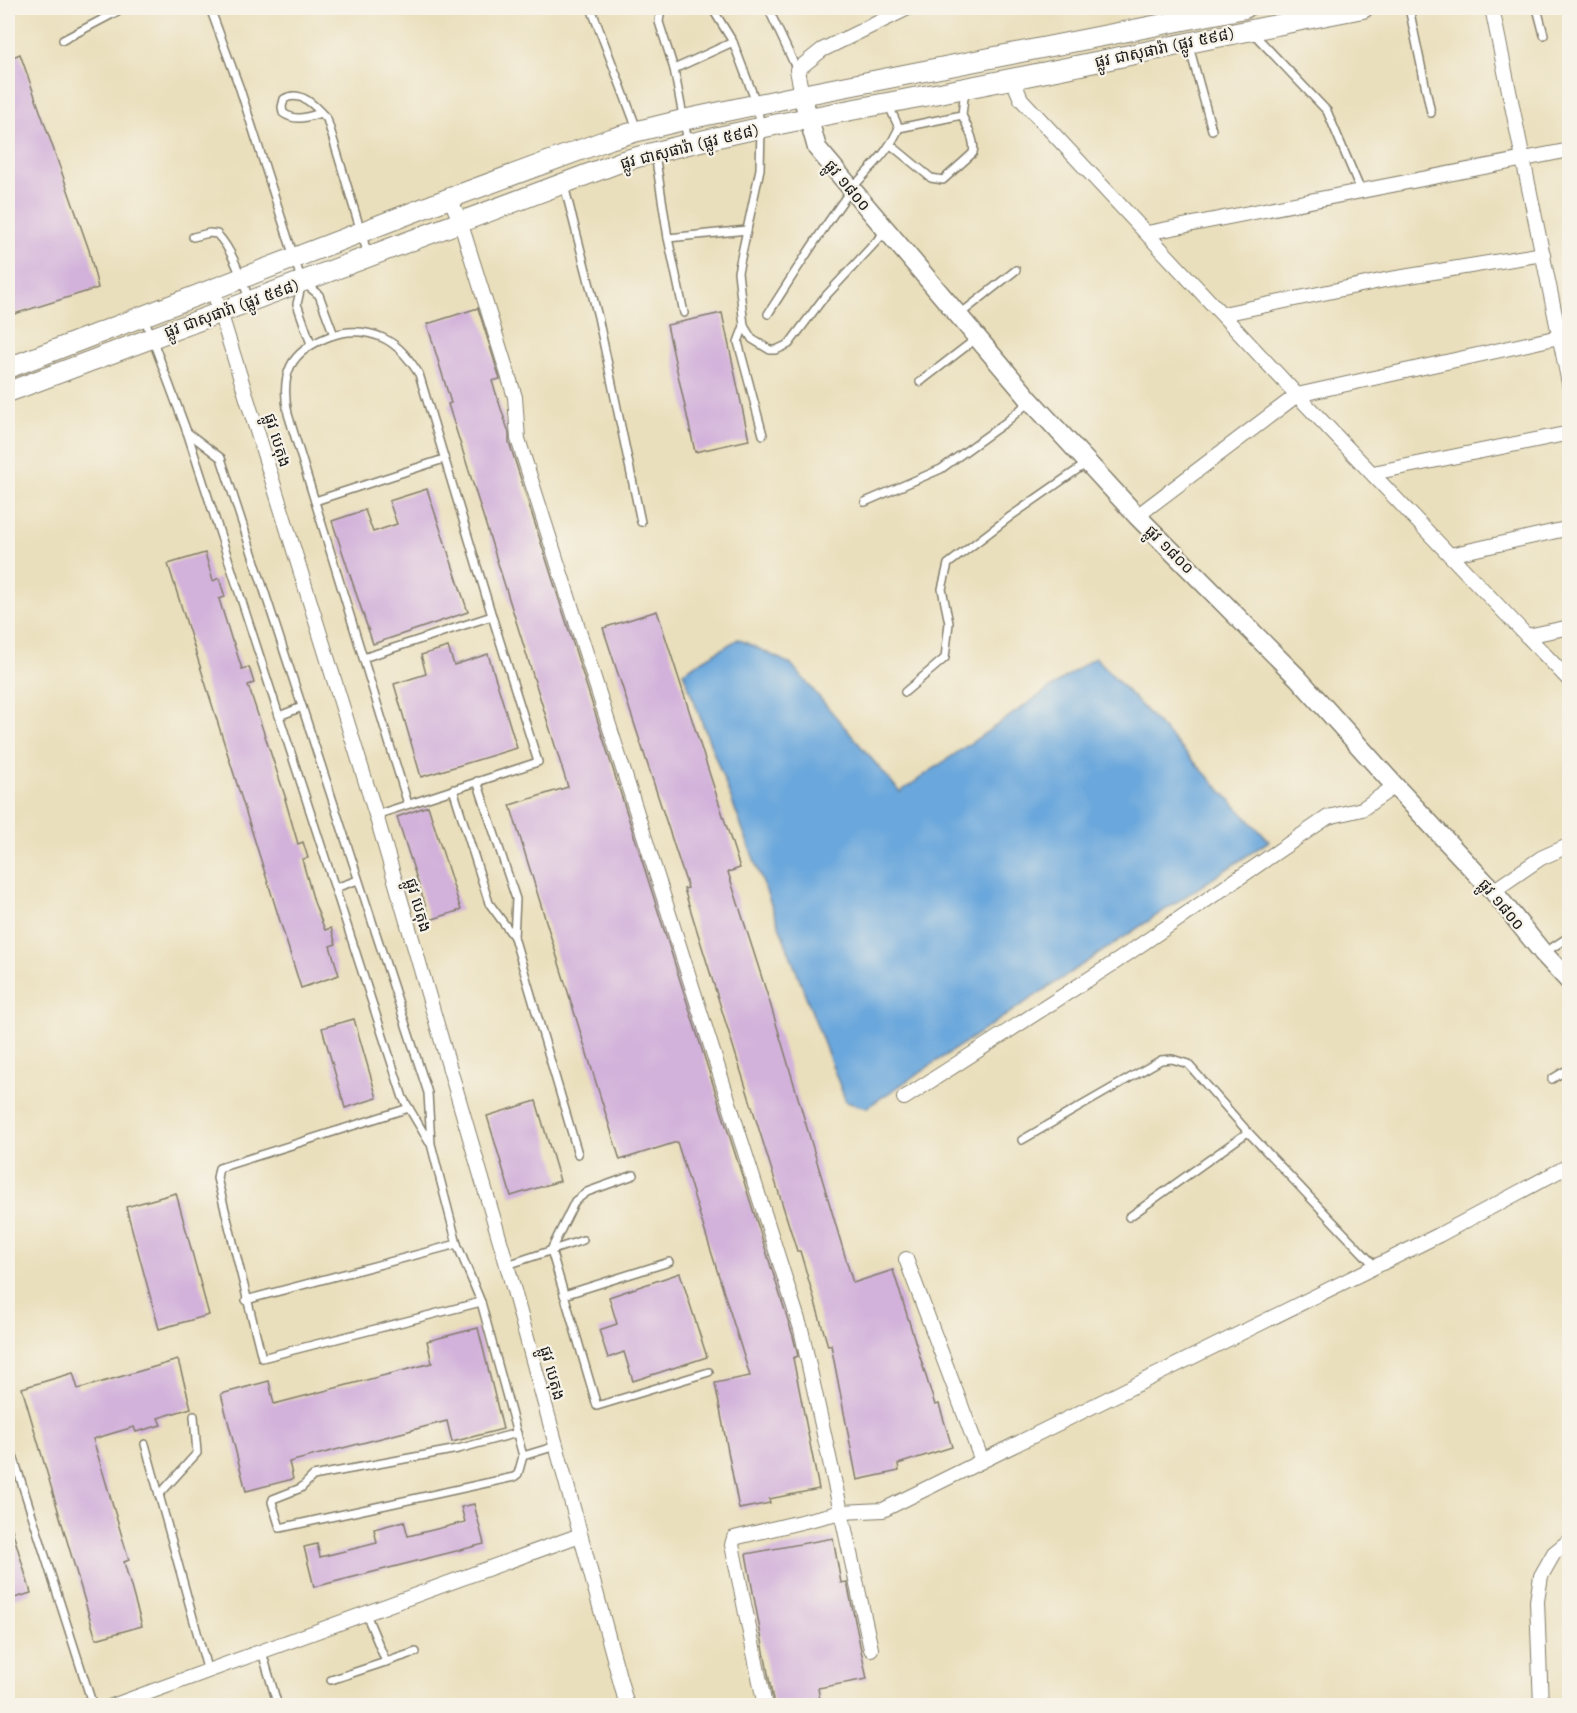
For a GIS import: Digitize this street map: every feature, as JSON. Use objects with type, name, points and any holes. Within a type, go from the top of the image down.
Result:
[{"type":"main road","name":"ផ្លូវ ជាសុផារ៉ា (ផ្លូវ ៥៩៨)","points":[[8,368],[362,231],[599,143],[638,131],[1186,13],[1245,8]]},
{"type":"main road","name":"ផ្លូវ ជាសុផារ៉ា (ផ្លូវ ៥៩៨)","points":[[8,392],[564,182],[623,161],[688,142],[1364,8]]},
{"type":"street","points":[[802,95],[797,70],[822,50],[908,8]]},
{"type":"street","points":[[1492,8],[1543,254],[1563,319],[1559,338],[1569,388]]},
{"type":"street","points":[[1012,78],[1021,99],[1569,681]]},
{"type":"street","name":"ផ្លូវ ១៨០០","points":[[802,95],[817,148],[1030,400],[1137,516],[1298,678],[1493,891],[1543,953],[1567,974]]},
{"type":"street","points":[[1147,233],[1569,150]]},
{"type":"street","points":[[450,198],[460,221],[515,398],[518,439],[801,1329],[871,1649]]},
{"type":"street","points":[[1222,314],[1385,280],[1543,254]]},
{"type":"street","name":"ផ្លូវ បេតុង","points":[[213,289],[376,815],[507,1265],[627,1706]]},
{"type":"street","points":[[1137,516],[1298,395],[1559,338]]},
{"type":"street","points":[[1373,473],[1569,433]]},
{"type":"street","points":[[1450,555],[1569,528]]},
{"type":"street","points":[[1527,636],[1569,627]]},
{"type":"street","points":[[904,1098],[1117,961],[1328,817],[1362,809],[1395,786]]},
{"type":"street","points":[[1493,891],[1541,858],[1569,845]]},
{"type":"street","points":[[765,1706],[732,1545],[734,1538],[842,1512],[883,1510],[1439,1235],[1569,1165]]},
{"type":"street","points":[[906,1259],[982,1461]]},
{"type":"street","points":[[121,1704],[580,1535]]},
{"type":"street","points":[[1541,1706],[1537,1601],[1541,1576],[1554,1553],[1569,1540]]},
{"type":"lane","points":[[63,40],[124,8]]},
{"type":"lane","points":[[210,8],[240,89],[302,282],[297,304],[311,344]]},
{"type":"lane","points":[[591,8],[638,131]]},
{"type":"lane","points":[[661,8],[659,22],[674,69],[688,142]]},
{"type":"lane","points":[[712,8],[733,42],[758,105],[761,128],[760,169],[738,272],[744,326],[752,339],[770,350],[776,350],[789,344],[822,300],[887,231]]},
{"type":"lane","points":[[768,8],[797,70]]},
{"type":"lane","points":[[1409,8],[1431,113]]},
{"type":"lane","points":[[1537,8],[1544,35]]},
{"type":"lane","points":[[1250,30],[1327,111],[1361,191]]},
{"type":"lane","points":[[674,69],[733,42]]},
{"type":"lane","points":[[1188,43],[1212,130]]},
{"type":"lane","points":[[891,146],[931,178],[943,180],[973,153],[974,149],[974,143],[962,115],[965,88]]},
{"type":"lane","points":[[321,113],[297,119],[289,117],[283,113],[284,99],[290,95],[307,100],[321,113],[330,126],[368,255]]},
{"type":"lane","points":[[768,314],[813,244],[852,190],[891,146],[899,128],[888,103]]},
{"type":"lane","points":[[899,128],[962,115]]},
{"type":"lane","points":[[654,152],[668,238],[684,313]]},
{"type":"lane","points":[[564,182],[598,316],[641,522]]},
{"type":"lane","points":[[668,238],[747,230]]},
{"type":"lane","points":[[193,237],[209,233],[217,234],[222,239],[242,278],[250,301]]},
{"type":"lane","points":[[958,316],[1016,270]]},
{"type":"lane","points":[[302,282],[320,295],[334,335]]},
{"type":"lane","points":[[144,316],[187,432],[403,1098],[430,1144]]},
{"type":"lane","points":[[744,326],[738,342],[763,435]]},
{"type":"lane","points":[[376,815],[538,762],[419,374],[401,350],[384,338],[348,331],[311,344],[298,354],[286,379],[285,397],[408,804]]},
{"type":"lane","points":[[920,382],[977,338]]},
{"type":"lane","points":[[865,502],[941,469],[1006,422],[1030,400]]},
{"type":"lane","points":[[187,432],[221,458],[428,1093],[430,1144],[457,1244],[481,1302],[517,1433],[523,1456],[518,1474],[514,1477],[280,1528],[273,1499],[301,1488],[313,1476],[458,1449],[517,1433]]},
{"type":"lane","points":[[315,501],[444,459]]},
{"type":"lane","points":[[904,692],[945,658],[949,622],[942,589],[948,564],[1087,463]]},
{"type":"lane","points":[[363,658],[492,616]]},
{"type":"lane","points":[[279,716],[302,707]]},
{"type":"lane","points":[[477,781],[516,899],[514,937],[578,1154]]},
{"type":"lane","points":[[453,789],[489,903],[514,937]]},
{"type":"lane","points":[[335,888],[358,880]]},
{"type":"lane","points":[[1543,953],[1569,936]]},
{"type":"lane","points":[[1023,1140],[1161,1060],[1172,1059],[1188,1064],[1248,1132],[1375,1266]]},
{"type":"lane","points":[[1552,1079],[1569,1068]]},
{"type":"lane","points":[[409,1108],[219,1168],[217,1178],[262,1358],[481,1302]]},
{"type":"lane","points":[[1129,1217],[1248,1132]]},
{"type":"lane","points":[[634,1175],[587,1192],[575,1201],[551,1250],[597,1406],[709,1372]]},
{"type":"lane","points":[[507,1265],[584,1240]]},
{"type":"lane","points":[[246,1300],[457,1244]]},
{"type":"lane","points":[[564,1295],[669,1262]]},
{"type":"lane","points":[[159,1495],[197,1454],[194,1416]]},
{"type":"lane","points":[[8,1440],[93,1706]]},
{"type":"lane","points":[[145,1444],[208,1672]]},
{"type":"lane","points":[[523,1456],[556,1446]]},
{"type":"lane","points":[[366,1614],[386,1662]]},
{"type":"lane","points":[[262,1652],[278,1706]]},
{"type":"lane","points":[[331,1680],[416,1652]]},
{"type":"water","points":[[738,639],[791,664],[900,792],[1095,657],[1269,841],[866,1108],[846,1102],[683,672]]},
{"type":"building","points":[[20,54],[89,250],[98,288],[8,316],[8,59]]},
{"type":"building","points":[[478,308],[500,379],[492,381],[509,433],[509,442],[798,1356],[793,1358],[819,1489],[769,1499],[770,1503],[739,1509],[715,1383],[750,1376],[677,1142],[620,1160],[510,805],[568,787],[448,404],[451,403],[427,324]]},
{"type":"building","points":[[722,313],[749,440],[695,452],[667,325]]},
{"type":"building","points":[[427,489],[468,612],[373,644],[332,521],[365,510],[373,532],[397,524],[389,501]]},
{"type":"building","points":[[205,553],[213,581],[219,578],[225,597],[219,599],[242,669],[249,667],[254,683],[248,685],[286,799],[298,844],[303,842],[308,858],[302,859],[314,902],[325,930],[331,928],[336,944],[330,946],[339,975],[301,988],[168,564]]},
{"type":"building","points":[[657,611],[740,868],[728,872],[770,1003],[853,1283],[893,1270],[935,1405],[939,1404],[952,1447],[898,1464],[899,1471],[857,1480],[831,1345],[828,1346],[800,1251],[797,1251],[684,889],[688,888],[603,628]]},
{"type":"building","points":[[448,647],[454,665],[488,654],[517,748],[421,777],[394,684],[426,674],[421,655]]},
{"type":"building","points":[[428,806],[461,910],[430,920],[397,817]]},
{"type":"building","points":[[354,1019],[377,1098],[345,1108],[322,1028]]},
{"type":"building","points":[[536,1101],[560,1181],[511,1196],[487,1116]]},
{"type":"building","points":[[176,1193],[209,1315],[159,1329],[126,1207]]},
{"type":"building","points":[[680,1273],[707,1357],[633,1381],[624,1352],[608,1358],[599,1330],[617,1324],[609,1297]]},
{"type":"building","points":[[478,1328],[503,1429],[452,1442],[447,1421],[289,1462],[293,1479],[246,1491],[221,1394],[269,1381],[274,1404],[432,1363],[427,1341]]},
{"type":"building","points":[[178,1360],[191,1408],[158,1418],[161,1425],[136,1432],[134,1427],[93,1439],[129,1560],[124,1562],[142,1626],[96,1639],[22,1388],[73,1373],[78,1389]]},
{"type":"building","points":[[474,1504],[484,1544],[314,1587],[304,1547],[317,1544],[320,1557],[377,1543],[374,1529],[404,1521],[408,1536],[465,1522],[461,1507]]},
{"type":"building","points":[[8,1526],[11,1526],[31,1593],[8,1600]]},
{"type":"building","points":[[833,1538],[841,1583],[847,1582],[867,1679],[818,1688],[821,1706],[774,1706],[746,1554]]}]
